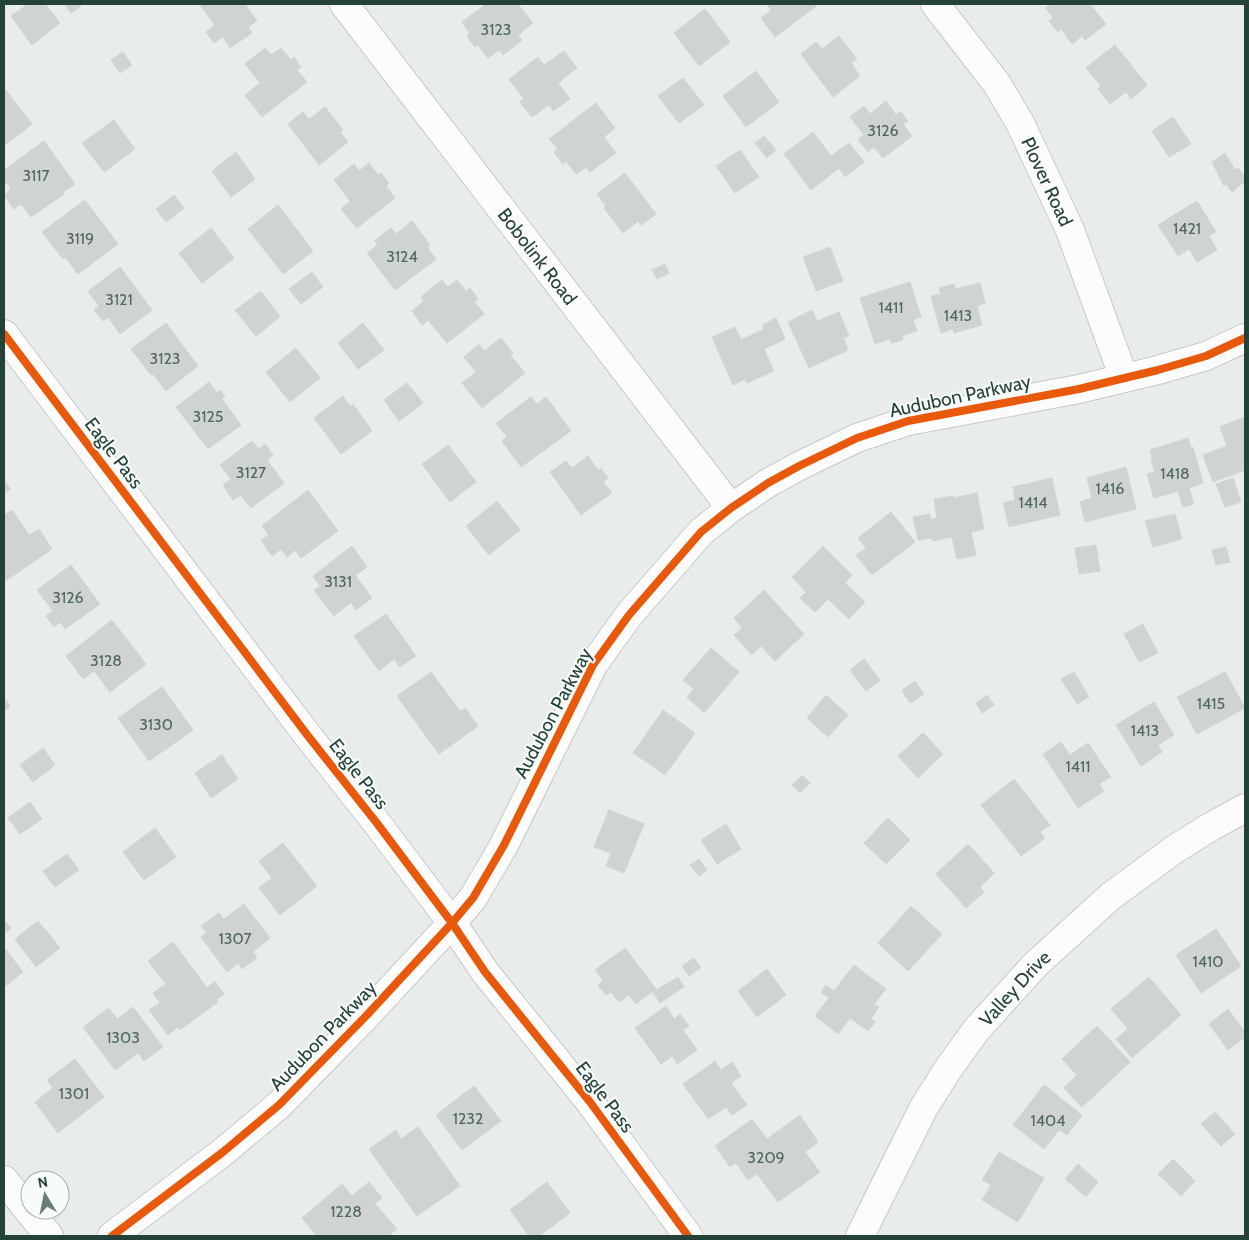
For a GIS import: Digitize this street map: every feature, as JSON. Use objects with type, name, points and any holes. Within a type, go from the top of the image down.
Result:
[{"type":"street","name":"Bobolink Road","points":[[344,4],[731,508]]},
{"type":"street","name":"Plover Road","points":[[935,4],[997,84],[1020,123],[1070,230],[1124,378]]},
{"type":"street","name":"Eagle Pass","points":[[4,334],[308,736],[376,822],[452,923],[485,972],[590,1102],[688,1236]]},
{"type":"street","name":"Audubon Parkway","points":[[112,1236],[223,1152],[279,1105],[366,1016],[452,923],[473,898],[504,845],[593,665],[630,615],[701,532],[731,508],[768,483],[799,466],[857,438],[891,426],[1158,370],[1206,356],[1245,338]]},
{"type":"street","name":"Valley Drive","points":[[860,1236],[923,1109],[977,1028],[1036,964],[1111,896],[1175,849],[1245,808]]},
{"type":"street","points":[[4,1180],[48,1236]]},
{"type":"building","points":[[28,4],[45,4],[60,23],[32,45],[11,16]]},
{"type":"building","points":[[64,4],[80,4],[81,6],[71,13]]},
{"type":"building","points":[[245,4],[257,21],[248,27],[252,33],[230,48],[223,37],[214,43],[206,32],[215,25],[200,5]]},
{"type":"building","points":[[486,4],[518,4],[533,23],[518,35],[522,40],[503,55],[499,50],[488,58],[478,45],[475,47],[467,36],[470,34],[462,22]]},
{"type":"building","points":[[767,4],[814,4],[816,6],[775,37],[761,18],[771,10]]},
{"type":"building","points":[[1051,4],[1090,4],[1106,24],[1085,40],[1082,36],[1072,44],[1061,29],[1058,32],[1049,21],[1053,18],[1046,8]]},
{"type":"building","points":[[705,9],[730,42],[699,66],[674,33]]},
{"type":"building","points":[[839,36],[857,59],[851,63],[860,76],[833,97],[801,54],[816,42],[822,49]]},
{"type":"building","points":[[1115,45],[1147,85],[1131,99],[1126,92],[1110,104],[1098,89],[1101,86],[1086,68]]},
{"type":"building","points":[[265,48],[271,55],[281,48],[291,60],[294,57],[301,67],[297,70],[307,82],[262,117],[245,95],[260,83],[245,64]]},
{"type":"building","points":[[564,51],[577,68],[558,83],[570,99],[553,111],[549,105],[532,117],[520,102],[524,99],[509,79],[538,57],[544,65]]},
{"type":"building","points":[[123,52],[132,65],[120,73],[111,60]]},
{"type":"building","points":[[756,71],[779,102],[746,127],[723,96]]},
{"type":"building","points":[[683,78],[704,105],[679,123],[658,96]]},
{"type":"building","points":[[4,88],[32,124],[4,146]]},
{"type":"building","points":[[886,101],[896,115],[901,112],[908,121],[903,124],[912,136],[883,158],[874,147],[868,152],[858,139],[864,135],[850,117],[864,106],[870,114]]},
{"type":"building","points":[[596,103],[615,128],[604,137],[616,153],[590,172],[586,167],[576,174],[566,161],[563,164],[554,152],[558,149],[549,139]]},
{"type":"building","points":[[325,107],[343,130],[340,132],[348,142],[319,165],[288,124],[303,112],[309,119]]},
{"type":"building","points":[[1173,117],[1191,144],[1169,157],[1152,131]]},
{"type":"building","points":[[114,120],[135,149],[104,172],[82,143]]},
{"type":"building","points":[[813,132],[831,156],[849,143],[864,162],[845,177],[839,168],[811,190],[784,154]]},
{"type":"building","points":[[764,136],[776,150],[767,158],[755,143]]},
{"type":"building","points":[[44,141],[75,184],[31,217],[21,204],[14,209],[4,195],[11,189],[4,180],[4,170]]},
{"type":"building","points":[[740,150],[759,177],[735,193],[716,166]]},
{"type":"building","points":[[236,152],[255,179],[231,197],[212,171]]},
{"type":"building","points":[[1225,153],[1235,170],[1238,168],[1245,177],[1245,181],[1232,192],[1226,184],[1224,186],[1212,162]]},
{"type":"building","points":[[369,163],[378,175],[381,173],[389,183],[386,186],[395,198],[357,228],[341,209],[350,201],[334,180],[354,164],[359,171]]},
{"type":"building","points":[[625,173],[656,214],[641,225],[638,221],[623,233],[604,208],[606,206],[597,194]]},
{"type":"building","points":[[174,195],[184,208],[166,222],[156,209]]},
{"type":"building","points":[[85,200],[118,244],[78,274],[65,257],[63,259],[42,232]]},
{"type":"building","points":[[1197,201],[1216,232],[1209,236],[1217,250],[1197,262],[1189,249],[1178,256],[1158,225]]},
{"type":"building","points":[[278,205],[313,251],[283,274],[248,229]]},
{"type":"building","points":[[412,221],[430,245],[427,247],[436,259],[395,290],[367,253],[378,245],[374,241],[391,228],[396,234]]},
{"type":"building","points":[[211,228],[234,258],[202,283],[179,253]]},
{"type":"building","points":[[830,247],[843,281],[816,291],[803,257]]},
{"type":"building","points":[[665,264],[669,273],[657,279],[652,270]]},
{"type":"building","points":[[120,267],[152,310],[120,334],[108,317],[103,321],[94,310],[99,306],[88,291]]},
{"type":"building","points":[[312,272],[323,287],[301,304],[289,289]]},
{"type":"building","points":[[442,280],[448,287],[457,280],[466,291],[470,288],[478,299],[474,302],[484,314],[447,343],[428,320],[422,325],[412,311],[424,301],[421,297]]},
{"type":"building","points":[[910,282],[921,317],[913,320],[917,331],[902,336],[903,340],[891,343],[889,339],[875,344],[860,298]]},
{"type":"building","points":[[980,283],[985,303],[977,306],[982,325],[954,333],[953,329],[941,333],[931,296],[941,294],[939,288],[954,284],[956,289]]},
{"type":"building","points":[[261,291],[280,317],[256,336],[235,310]]},
{"type":"building","points":[[812,310],[817,321],[839,312],[849,336],[843,338],[848,350],[809,368],[788,322]]},
{"type":"building","points":[[776,318],[785,339],[764,349],[774,371],[747,383],[745,379],[733,385],[712,337],[735,327],[741,340],[764,329],[762,325]]},
{"type":"building","points":[[166,323],[198,366],[166,391],[131,349]]},
{"type":"building","points":[[363,323],[384,350],[358,369],[338,343]]},
{"type":"building","points":[[501,338],[513,353],[510,355],[525,373],[482,408],[462,383],[476,372],[464,357],[479,344],[484,351]]},
{"type":"building","points":[[296,348],[320,378],[290,402],[266,372]]},
{"type":"building","points":[[209,382],[217,393],[220,390],[225,397],[222,399],[241,425],[208,449],[176,407]]},
{"type":"building","points":[[407,383],[423,403],[399,421],[384,400]]},
{"type":"building","points":[[343,396],[350,406],[353,404],[372,431],[341,454],[314,418]]},
{"type":"building","points":[[531,397],[537,404],[546,397],[571,431],[521,467],[502,441],[507,437],[496,423]]},
{"type":"building","points":[[1245,417],[1245,470],[1213,482],[1203,455],[1227,446],[1220,427]]},
{"type":"building","points":[[1188,438],[1191,448],[1193,447],[1203,483],[1189,488],[1194,504],[1183,507],[1178,491],[1154,498],[1147,474],[1155,472],[1150,450]]},
{"type":"building","points":[[252,441],[259,449],[265,444],[273,455],[267,460],[284,483],[251,508],[241,495],[233,500],[223,485],[231,479],[220,465]]},
{"type":"building","points":[[448,445],[476,482],[450,502],[422,464]]},
{"type":"building","points":[[588,456],[598,470],[601,468],[608,478],[603,482],[612,493],[581,515],[550,472],[566,461],[572,468]]},
{"type":"building","points":[[1126,467],[1136,509],[1085,522],[1080,502],[1092,498],[1087,478]]},
{"type":"building","points":[[1052,478],[1060,515],[1009,527],[1003,503],[1015,500],[1013,487]]},
{"type":"building","points":[[1233,478],[1241,502],[1225,507],[1216,484]]},
{"type":"building","points":[[4,480],[10,489],[4,494]]},
{"type":"building","points":[[308,490],[338,531],[301,558],[295,550],[287,557],[281,549],[272,556],[261,540],[269,535],[262,526]]},
{"type":"building","points":[[977,493],[984,529],[971,532],[976,555],[957,559],[952,537],[932,541],[932,538],[918,540],[913,517],[930,514],[931,520],[937,518],[934,499],[953,496],[953,498]]},
{"type":"building","points":[[497,501],[520,530],[489,555],[466,526]]},
{"type":"building","points":[[12,510],[29,535],[39,529],[52,549],[4,582],[4,515]]},
{"type":"building","points":[[891,512],[915,542],[872,575],[856,555],[866,548],[858,538]]},
{"type":"building","points":[[1175,514],[1182,539],[1153,547],[1145,521]]},
{"type":"building","points":[[1096,545],[1100,571],[1079,574],[1075,548]]},
{"type":"building","points":[[352,546],[367,567],[355,575],[372,598],[356,610],[351,602],[334,616],[314,590],[320,586],[313,576]]},
{"type":"building","points":[[823,546],[852,575],[845,583],[865,602],[849,619],[828,599],[815,612],[800,598],[806,592],[792,577]]},
{"type":"building","points":[[1226,547],[1230,562],[1216,565],[1212,550]]},
{"type":"building","points":[[71,565],[100,604],[65,629],[60,622],[54,627],[46,616],[53,611],[37,590]]},
{"type":"building","points":[[764,590],[804,634],[775,661],[761,646],[752,655],[734,635],[742,628],[734,618]]},
{"type":"building","points":[[386,614],[416,656],[400,667],[394,659],[379,671],[354,636]]},
{"type":"building","points":[[112,620],[146,664],[110,692],[94,671],[83,679],[66,656]]},
{"type":"building","points":[[1143,624],[1158,653],[1139,662],[1124,634]]},
{"type":"building","points":[[711,648],[739,672],[704,713],[687,697],[694,689],[683,680]]},
{"type":"building","points":[[864,659],[880,680],[866,691],[850,670]]},
{"type":"building","points":[[431,672],[460,711],[465,708],[478,726],[439,754],[397,696]]},
{"type":"building","points":[[1074,672],[1089,697],[1077,704],[1061,679]]},
{"type":"building","points":[[1225,672],[1245,708],[1197,734],[1177,697]]},
{"type":"building","points":[[915,681],[924,694],[910,703],[902,690]]},
{"type":"building","points":[[162,687],[193,730],[149,761],[118,718]]},
{"type":"building","points":[[826,695],[848,715],[828,737],[807,718]]},
{"type":"building","points":[[987,695],[994,705],[982,713],[976,703]]},
{"type":"building","points":[[4,698],[10,706],[4,711]]},
{"type":"building","points":[[1154,702],[1174,735],[1158,745],[1162,752],[1141,766],[1116,725]]},
{"type":"building","points":[[663,710],[695,733],[665,775],[633,753]]},
{"type":"building","points":[[923,733],[943,754],[918,778],[898,756]]},
{"type":"building","points":[[1061,742],[1070,755],[1088,743],[1111,777],[1099,784],[1104,791],[1078,808],[1043,754]]},
{"type":"building","points":[[43,748],[55,765],[33,782],[20,765]]},
{"type":"building","points":[[222,755],[238,779],[211,798],[195,773]]},
{"type":"building","points":[[802,775],[810,783],[800,793],[792,785]]},
{"type":"building","points":[[1014,779],[1050,825],[1040,832],[1045,838],[1021,856],[981,805]]},
{"type":"building","points":[[30,802],[42,819],[20,834],[8,818]]},
{"type":"building","points":[[609,810],[644,824],[624,873],[606,866],[611,853],[594,847]]},
{"type":"building","points":[[888,818],[910,840],[886,864],[864,843]]},
{"type":"building","points":[[726,824],[741,849],[717,864],[701,840]]},
{"type":"building","points":[[155,828],[176,857],[144,880],[123,852]]},
{"type":"building","points":[[283,843],[317,886],[280,915],[259,888],[272,878],[259,861]]},
{"type":"building","points":[[968,844],[994,873],[980,887],[984,892],[966,908],[936,874]]},
{"type":"building","points":[[67,854],[79,870],[55,887],[43,871]]},
{"type":"building","points":[[699,859],[707,870],[699,876],[690,865]]},
{"type":"building","points":[[244,904],[270,938],[253,952],[257,958],[242,969],[238,963],[227,972],[201,937],[207,933],[201,926],[219,913],[224,919]]},
{"type":"building","points":[[911,906],[942,934],[908,971],[878,943]]},
{"type":"building","points":[[4,920],[11,928],[4,934]]},
{"type":"building","points":[[38,921],[60,948],[36,967],[15,939]]},
{"type":"building","points":[[1216,929],[1241,966],[1201,993],[1176,955]]},
{"type":"building","points":[[173,942],[207,988],[215,981],[224,994],[216,1000],[218,1002],[180,1030],[178,1027],[168,1035],[149,1010],[160,1003],[153,993],[166,984],[148,961]]},
{"type":"building","points":[[4,947],[23,972],[4,987]]},
{"type":"building","points":[[625,948],[656,989],[636,1004],[629,995],[619,1002],[611,992],[606,995],[598,985],[603,981],[595,970]]},
{"type":"building","points":[[694,958],[701,968],[689,976],[682,966]]},
{"type":"building","points":[[854,965],[886,989],[874,1004],[879,1007],[871,1019],[875,1022],[868,1031],[850,1018],[838,1034],[815,1016],[829,998],[821,992],[826,985],[834,991]]},
{"type":"building","points":[[767,969],[786,995],[757,1017],[738,991]]},
{"type":"building","points":[[678,977],[684,987],[660,1003],[653,992]]},
{"type":"building","points":[[1149,977],[1181,1015],[1132,1058],[1116,1039],[1128,1029],[1111,1009]]},
{"type":"building","points":[[666,1006],[674,1019],[680,1014],[689,1026],[683,1030],[697,1050],[677,1064],[672,1056],[661,1064],[635,1028]]},
{"type":"building","points":[[133,1007],[163,1047],[144,1061],[138,1053],[115,1070],[83,1027],[109,1008],[117,1019]]},
{"type":"building","points":[[1228,1009],[1245,1032],[1245,1037],[1228,1050],[1209,1024]]},
{"type":"building","points":[[1097,1026],[1130,1062],[1082,1107],[1064,1088],[1077,1075],[1062,1059]]},
{"type":"building","points":[[75,1059],[104,1097],[58,1133],[35,1102],[53,1088],[47,1080]]},
{"type":"building","points":[[715,1061],[721,1070],[732,1062],[741,1076],[731,1083],[747,1105],[732,1115],[726,1107],[708,1119],[683,1084]]},
{"type":"building","points":[[1044,1085],[1082,1115],[1067,1135],[1059,1130],[1044,1149],[1013,1125]]},
{"type":"building","points":[[474,1086],[501,1121],[462,1150],[436,1115]]},
{"type":"building","points":[[1215,1112],[1235,1134],[1221,1146],[1201,1124]]},
{"type":"building","points":[[800,1115],[818,1142],[805,1152],[820,1172],[778,1202],[757,1174],[748,1180],[736,1163],[730,1167],[715,1146],[752,1119],[767,1139]]},
{"type":"building","points":[[418,1127],[460,1186],[417,1216],[369,1149],[396,1130],[401,1139]]},
{"type":"building","points":[[999,1152],[1044,1178],[1018,1222],[982,1200],[991,1185],[982,1180]]},
{"type":"building","points":[[1173,1159],[1195,1181],[1181,1196],[1158,1174]]},
{"type":"building","points":[[1078,1164],[1098,1182],[1086,1197],[1065,1179]]},
{"type":"building","points":[[369,1182],[382,1198],[375,1204],[397,1229],[388,1236],[317,1236],[302,1218],[342,1184],[352,1196]]},
{"type":"building","points":[[547,1182],[570,1213],[539,1236],[529,1236],[510,1210]]},
{"type":"cycle path","points":[[4,334],[308,736],[376,822],[452,923],[485,972],[590,1102],[688,1236]]},
{"type":"cycle path","points":[[112,1236],[223,1152],[279,1105],[366,1016],[452,923],[473,898],[504,845],[593,665],[629,615],[701,532],[731,508],[768,483],[799,466],[857,438],[908,421],[1079,389],[1158,370],[1206,356],[1245,338]]}]
